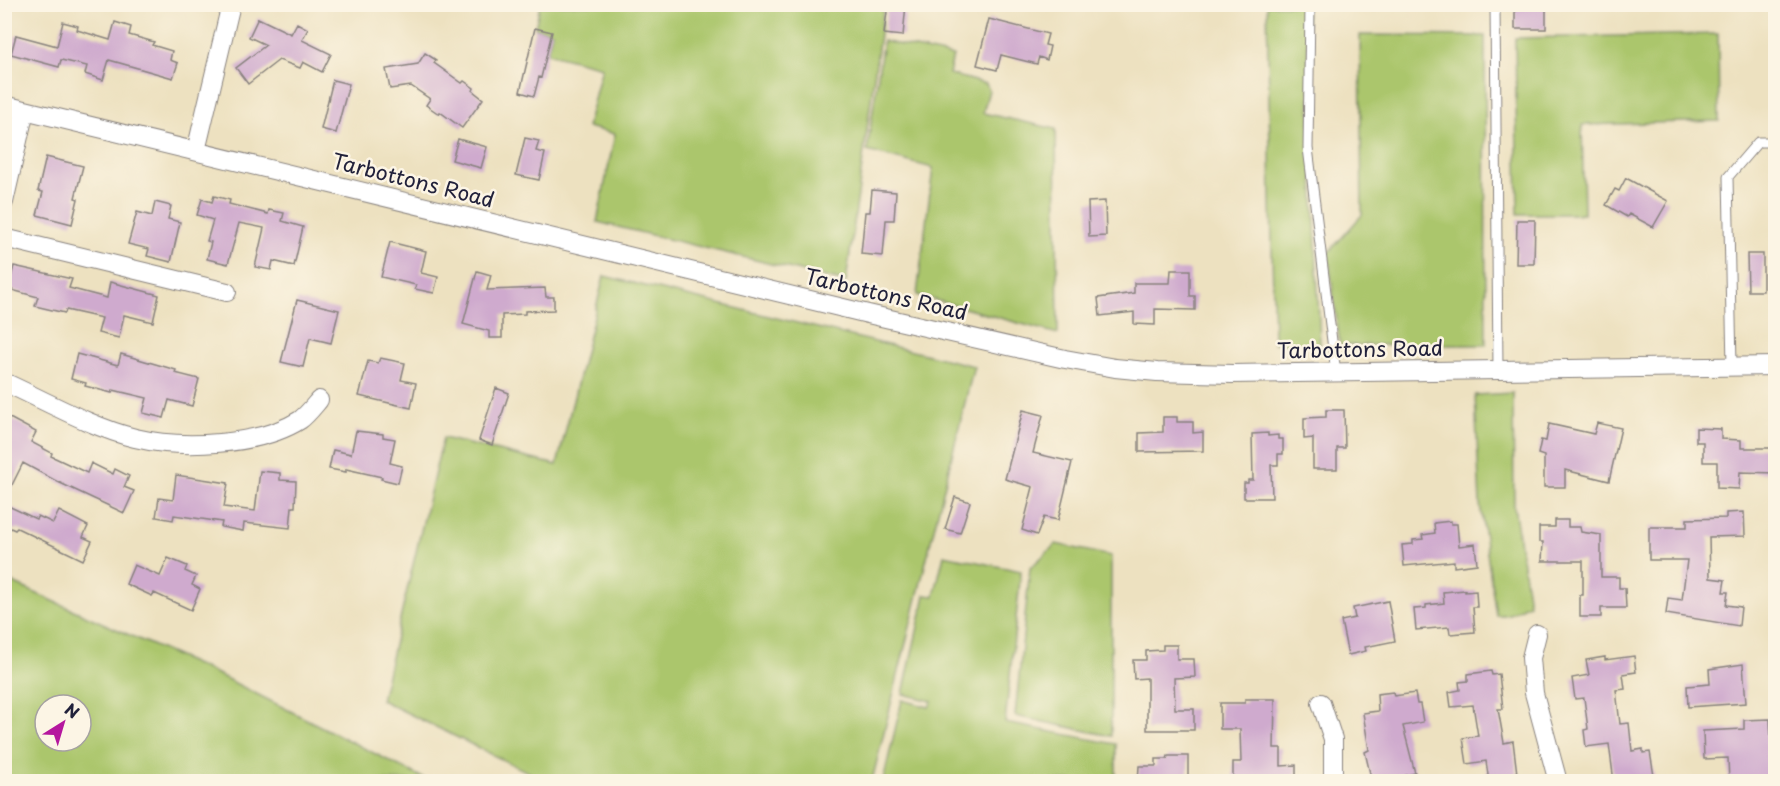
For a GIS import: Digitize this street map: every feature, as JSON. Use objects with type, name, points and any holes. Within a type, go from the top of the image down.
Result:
[{"type":"street","points":[[196,151],[231,4]]},
{"type":"street","points":[[4,202],[11,111]]},
{"type":"street","name":"Tarbottons Road","points":[[11,111],[196,151],[856,311],[1089,364],[1190,374],[1776,366]]},
{"type":"street","points":[[4,238],[228,292]]},
{"type":"street","points":[[4,382],[102,426],[134,438],[169,444],[247,439],[281,430],[302,419],[319,400]]},
{"type":"street","points":[[1537,634],[1531,658],[1533,684],[1558,782]]},
{"type":"street","points":[[1321,703],[1333,740],[1333,782]]},
{"type":"lane","points":[[1495,4],[1498,370]]},
{"type":"lane","points":[[1310,7],[1308,148],[1336,373]]},
{"type":"lane","points":[[1732,366],[1728,177],[1758,142],[1776,141]]},
{"type":"green space","points":[[540,5],[884,5],[846,282],[597,222],[615,134],[587,127],[602,67],[547,53],[552,32],[535,28]]},
{"type":"green space","points":[[1267,5],[1306,5],[1320,345],[1274,343]]},
{"type":"green space","points":[[1718,34],[1719,121],[1582,125],[1584,214],[1518,214],[1515,38]]},
{"type":"green space","points":[[1360,35],[1485,36],[1486,345],[1340,345],[1328,253],[1362,215]]},
{"type":"green space","points":[[883,41],[953,56],[949,74],[986,84],[989,90],[983,113],[1056,129],[1058,334],[917,295],[933,168],[867,151]]},
{"type":"green space","points":[[604,276],[974,366],[872,781],[546,781],[381,700],[443,438],[557,465]]},
{"type":"green space","points":[[1513,393],[1514,506],[1529,604],[1510,614],[1496,615],[1480,504],[1475,395]]},
{"type":"green space","points":[[1056,544],[1111,556],[1111,736],[1015,716],[1030,568]]},
{"type":"green space","points":[[944,555],[1021,571],[1005,723],[1116,744],[1116,781],[883,781],[902,700],[929,707],[932,701],[903,694],[925,595],[934,596]]},
{"type":"green space","points":[[4,579],[219,675],[429,781],[5,781]]},
{"type":"building","points":[[888,4],[906,4],[903,36],[884,34]]},
{"type":"building","points":[[1546,7],[1546,29],[1515,29],[1515,8]]},
{"type":"building","points":[[258,18],[291,34],[297,23],[308,29],[302,40],[331,54],[322,72],[303,62],[300,68],[279,60],[248,84],[236,68],[266,45],[249,37]]},
{"type":"building","points":[[989,19],[1048,34],[1045,45],[1050,46],[1047,60],[1039,57],[1037,64],[1001,55],[997,70],[977,65]]},
{"type":"building","points":[[63,22],[78,26],[77,30],[110,40],[115,22],[131,27],[129,35],[154,42],[152,45],[172,51],[170,60],[178,63],[173,78],[109,60],[103,80],[85,74],[87,66],[61,60],[59,67],[11,54],[16,35],[57,46]]},
{"type":"building","points":[[535,28],[552,32],[541,78],[539,77],[534,96],[520,92]]},
{"type":"building","points":[[425,53],[436,60],[434,63],[462,83],[464,81],[474,88],[473,91],[483,99],[462,128],[426,105],[430,99],[411,86],[390,89],[386,69],[418,64]]},
{"type":"building","points":[[333,80],[349,84],[336,133],[321,129]]},
{"type":"building","points":[[525,138],[539,141],[536,151],[545,153],[539,180],[516,175]]},
{"type":"building","points":[[458,139],[487,147],[481,168],[452,160]]},
{"type":"building","points":[[46,157],[83,166],[75,198],[78,199],[72,224],[37,215],[43,192],[38,191]]},
{"type":"building","points":[[1626,178],[1668,201],[1653,227],[1629,214],[1627,217],[1606,205],[1615,189],[1619,191]]},
{"type":"building","points":[[872,190],[896,192],[894,220],[886,220],[883,256],[861,254],[865,212],[870,212]]},
{"type":"building","points":[[214,196],[230,200],[229,204],[268,214],[269,210],[284,213],[282,221],[303,227],[294,266],[273,261],[271,270],[255,267],[264,228],[239,223],[228,264],[207,259],[211,242],[207,241],[213,220],[197,215],[202,199],[212,202]]},
{"type":"building","points":[[1105,201],[1106,236],[1089,237],[1088,202]]},
{"type":"building","points":[[155,202],[171,206],[168,219],[180,222],[171,262],[147,256],[149,249],[128,244],[137,212],[152,216]]},
{"type":"building","points":[[1517,220],[1535,220],[1534,264],[1516,264]]},
{"type":"building","points":[[390,242],[426,251],[421,273],[438,277],[434,293],[415,289],[416,285],[381,277]]},
{"type":"building","points":[[1747,254],[1763,254],[1763,291],[1748,291]]},
{"type":"building","points":[[14,266],[72,279],[69,288],[107,298],[110,282],[159,295],[153,322],[124,315],[119,338],[98,333],[102,318],[35,306],[38,297],[8,289]]},
{"type":"building","points":[[1171,270],[1190,270],[1190,296],[1195,296],[1195,310],[1155,309],[1155,325],[1134,324],[1134,312],[1100,316],[1098,298],[1134,293],[1134,283],[1170,283]]},
{"type":"building","points":[[477,271],[491,275],[487,290],[545,288],[546,297],[554,297],[554,310],[502,315],[502,338],[489,338],[489,331],[463,324]]},
{"type":"building","points":[[297,300],[339,310],[331,343],[310,338],[303,367],[281,362]]},
{"type":"building","points":[[77,354],[118,365],[121,354],[199,379],[192,406],[169,400],[164,418],[143,413],[147,398],[113,390],[112,393],[85,386],[86,383],[71,379]]},
{"type":"building","points":[[380,358],[405,363],[401,380],[416,383],[411,408],[359,396],[368,361],[378,363]]},
{"type":"building","points":[[496,388],[509,393],[492,445],[479,440]]},
{"type":"building","points":[[1023,410],[1043,415],[1033,453],[1072,462],[1058,520],[1044,517],[1037,535],[1022,530],[1033,487],[1005,479]]},
{"type":"building","points":[[1326,410],[1344,410],[1345,448],[1337,448],[1337,469],[1313,469],[1313,438],[1304,439],[1304,418],[1326,417]]},
{"type":"building","points":[[4,415],[36,432],[31,442],[52,453],[51,456],[87,473],[91,463],[113,474],[115,469],[129,476],[124,487],[134,491],[124,513],[23,463],[4,501]]},
{"type":"building","points":[[1163,417],[1177,417],[1177,422],[1193,422],[1193,433],[1203,432],[1203,451],[1139,452],[1139,433],[1163,432]]},
{"type":"building","points":[[1597,423],[1621,428],[1609,481],[1565,470],[1565,487],[1544,487],[1544,456],[1538,454],[1541,440],[1546,441],[1549,424],[1594,434]]},
{"type":"building","points":[[1696,428],[1721,429],[1721,439],[1741,440],[1741,448],[1776,448],[1776,473],[1740,472],[1739,489],[1717,488],[1717,462],[1703,462],[1703,442],[1696,442]]},
{"type":"building","points":[[356,431],[383,434],[383,437],[395,439],[390,463],[402,466],[398,483],[346,469],[346,472],[329,469],[333,450],[351,454]]},
{"type":"building","points":[[1268,433],[1268,436],[1278,435],[1278,439],[1283,439],[1283,454],[1278,454],[1278,465],[1271,465],[1272,498],[1244,498],[1244,483],[1253,480],[1252,434]]},
{"type":"building","points":[[260,471],[280,473],[280,480],[296,481],[295,507],[292,507],[290,528],[244,523],[243,531],[221,527],[222,522],[174,515],[173,520],[156,517],[159,498],[173,500],[176,475],[228,483],[224,507],[255,511]]},
{"type":"building","points":[[955,497],[970,502],[960,533],[945,529]]},
{"type":"building","points":[[4,504],[36,519],[38,516],[53,523],[59,511],[88,526],[83,537],[92,541],[83,560],[17,528],[15,530],[4,525]]},
{"type":"building","points":[[1744,512],[1745,536],[1709,537],[1710,578],[1725,580],[1723,592],[1728,592],[1726,605],[1741,607],[1739,626],[1666,614],[1668,598],[1682,600],[1687,560],[1649,560],[1649,527],[1687,527],[1687,519],[1726,518],[1726,513]]},
{"type":"building","points":[[1555,520],[1568,520],[1568,527],[1580,527],[1581,532],[1601,535],[1601,577],[1619,577],[1619,588],[1625,588],[1626,608],[1601,608],[1601,617],[1580,617],[1580,595],[1583,595],[1583,561],[1542,561],[1543,542],[1539,542],[1539,527],[1555,527]]},
{"type":"building","points":[[1451,521],[1451,524],[1457,524],[1459,546],[1475,544],[1477,564],[1454,567],[1454,561],[1404,566],[1402,545],[1413,544],[1413,540],[1423,539],[1422,535],[1435,533],[1434,523]]},
{"type":"building","points":[[168,558],[187,566],[185,571],[196,576],[192,585],[200,589],[191,610],[154,593],[152,596],[126,584],[134,565],[160,576]]},
{"type":"building","points":[[1465,590],[1465,592],[1476,591],[1477,607],[1473,607],[1475,632],[1450,634],[1449,627],[1416,630],[1414,609],[1444,603],[1443,592]]},
{"type":"building","points":[[1388,601],[1395,641],[1365,647],[1366,651],[1348,655],[1341,621],[1355,618],[1353,608]]},
{"type":"building","points":[[1163,645],[1177,645],[1177,659],[1194,659],[1195,677],[1174,678],[1175,709],[1194,709],[1194,730],[1147,730],[1147,678],[1134,679],[1133,660],[1146,660],[1146,651],[1163,650]]},
{"type":"building","points":[[1634,656],[1636,672],[1623,674],[1625,689],[1616,690],[1620,724],[1629,723],[1632,751],[1643,749],[1643,753],[1650,752],[1655,782],[1614,782],[1609,744],[1586,747],[1584,730],[1588,729],[1584,698],[1575,699],[1572,678],[1589,675],[1586,660]]},
{"type":"building","points":[[1743,664],[1746,703],[1688,707],[1687,686],[1710,684],[1709,669]]},
{"type":"building","points":[[1491,671],[1492,675],[1499,674],[1503,709],[1498,709],[1504,743],[1513,741],[1518,782],[1489,782],[1486,761],[1467,764],[1463,738],[1478,736],[1473,705],[1451,707],[1449,692],[1460,690],[1459,682],[1468,681],[1468,674]]},
{"type":"building","points":[[1393,692],[1394,696],[1415,693],[1417,704],[1420,704],[1423,722],[1403,726],[1415,773],[1372,782],[1365,752],[1369,750],[1363,713],[1378,711],[1377,694]]},
{"type":"building","points":[[1245,699],[1275,699],[1274,748],[1281,748],[1281,766],[1296,765],[1296,782],[1240,782],[1239,778],[1233,778],[1233,762],[1241,762],[1240,729],[1220,729],[1220,703],[1245,703]]},
{"type":"building","points":[[1770,719],[1773,782],[1729,782],[1728,758],[1704,759],[1703,731],[1744,729],[1744,720]]},
{"type":"building","points":[[1168,756],[1188,756],[1188,782],[1138,782],[1139,766],[1156,766],[1156,759],[1167,759]]}]
